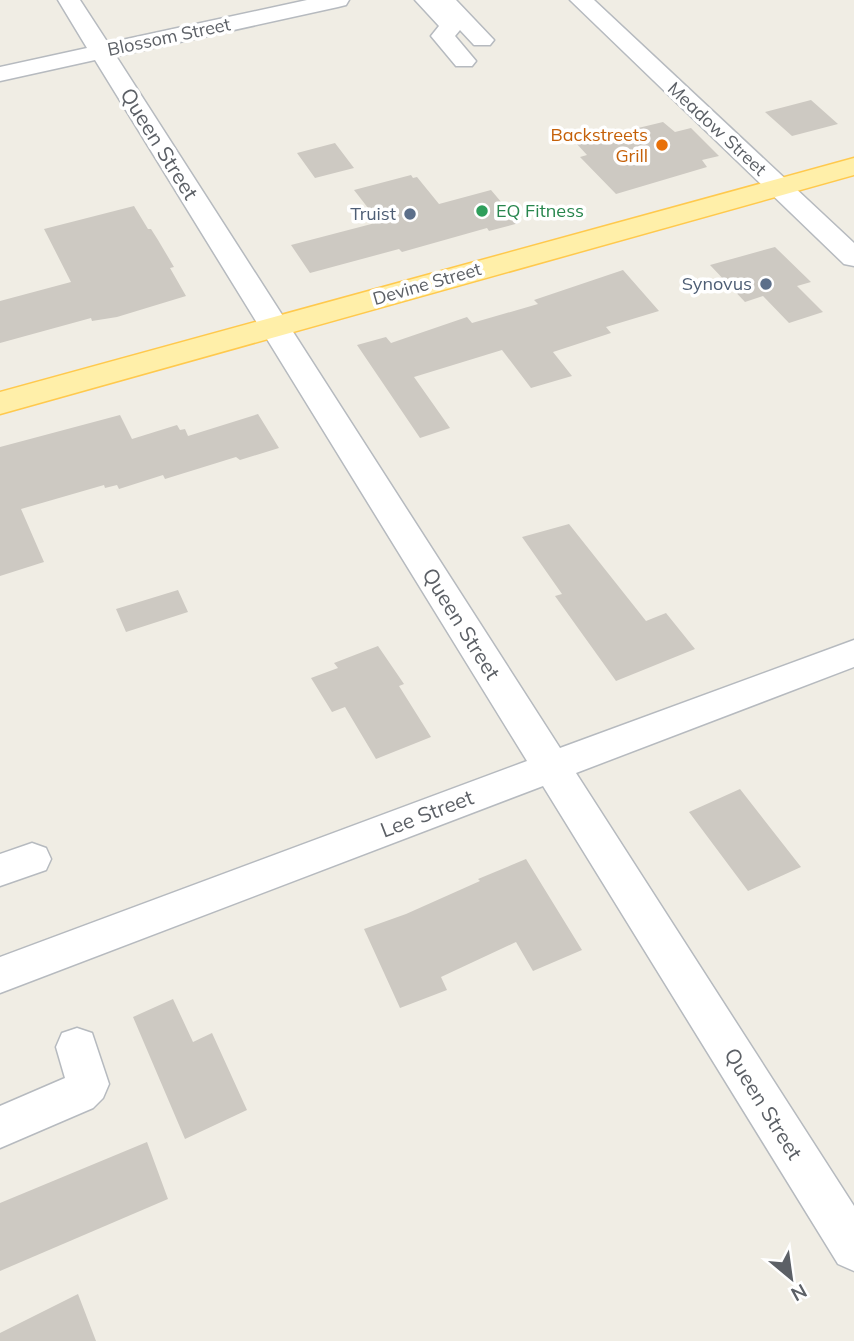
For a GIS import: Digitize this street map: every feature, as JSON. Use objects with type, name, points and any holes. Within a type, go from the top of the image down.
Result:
[{"type":"main road","name":"Devine Street","points":[[0,403],[854,166]]},
{"type":"street","name":"Queen Street","points":[[69,0],[854,1248]]},
{"type":"street","name":"Blossom Street","points":[[0,74],[338,0]]},
{"type":"street","points":[[426,0],[451,26],[443,36],[464,61]]},
{"type":"street","points":[[444,0],[482,40]]},
{"type":"street","name":"Meadow Street","points":[[581,0],[854,258]]},
{"type":"street","name":"Lee Street","points":[[0,975],[854,653]]},
{"type":"street","points":[[0,1127],[78,1094],[88,1084],[77,1047]]},
{"type":"building","points":[[811,100],[838,124],[792,136],[765,112]]},
{"type":"building","name":"Backstreets Grill","points":[[663,122],[675,132],[691,128],[719,156],[702,160],[707,167],[616,194],[580,157],[587,155],[576,143]]},
{"type":"building","points":[[335,143],[354,168],[315,178],[297,153]]},
{"type":"building","points":[[411,175],[413,178],[417,177],[439,204],[491,190],[519,223],[489,231],[487,228],[402,252],[399,249],[310,273],[291,245],[379,222],[354,190]]},
{"type":"building","points":[[134,206],[174,267],[170,268],[186,296],[117,317],[92,321],[91,318],[0,343],[0,301],[71,282],[44,229]]},
{"type":"building","name":"Synovus","points":[[775,247],[811,282],[797,286],[823,312],[789,323],[763,296],[745,302],[710,265]]},
{"type":"building","points":[[623,270],[659,311],[606,327],[611,333],[553,352],[572,376],[531,388],[502,350],[414,377],[450,428],[420,438],[357,345],[386,337],[391,343],[467,317],[472,323],[538,304],[534,300]]},
{"type":"building","points":[[258,414],[279,448],[240,460],[236,457],[165,479],[163,475],[119,489],[117,485],[105,488],[104,485],[21,509],[44,562],[0,576],[0,447],[120,415],[132,439],[177,425],[180,430],[185,429],[188,436]]},
{"type":"building","points":[[569,524],[646,621],[666,613],[695,649],[616,681],[555,596],[562,594],[522,537]]},
{"type":"building","points":[[178,590],[188,612],[126,632],[116,609]]},
{"type":"building","points":[[378,646],[404,684],[399,686],[431,737],[376,759],[345,707],[332,712],[311,678],[338,668],[334,663]]},
{"type":"building","points":[[740,789],[801,867],[748,891],[689,812]]},
{"type":"building","points":[[526,859],[582,950],[533,971],[516,942],[441,977],[447,990],[400,1008],[364,929],[406,914]]},
{"type":"building","points":[[173,999],[193,1042],[212,1033],[247,1110],[185,1139],[133,1017]]},
{"type":"building","points":[[147,1142],[168,1199],[0,1271],[0,1203]]},
{"type":"building","points":[[78,1294],[96,1341],[0,1341],[0,1333]]},
{"type":"place","name":"Backstreets Grill","points":[[662,145]]},
{"type":"place","name":"EQ Fitness","points":[[482,211]]},
{"type":"place","name":"Truist","points":[[410,214]]},
{"type":"place","name":"Synovus","points":[[766,284]]}]
